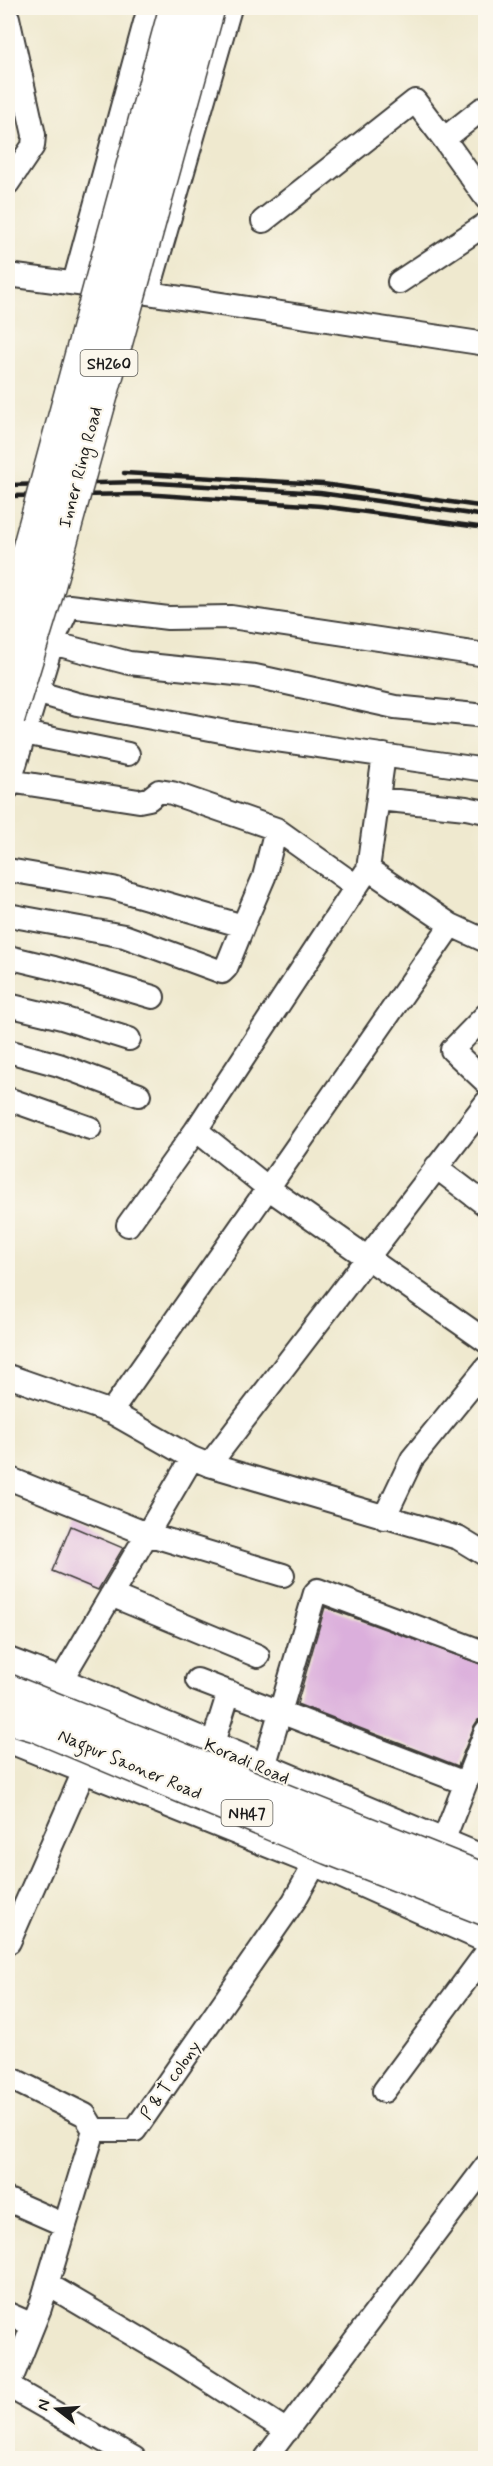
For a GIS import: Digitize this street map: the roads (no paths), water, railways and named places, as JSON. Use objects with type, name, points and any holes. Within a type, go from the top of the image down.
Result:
[{"type":"highway","name":"Inner Ring Road","points":[[8,626],[176,8]]},
{"type":"highway","name":"Inner Ring Road","points":[[16,725],[45,598],[208,8]]},
{"type":"highway","name":"Nagpur Saoner Road","points":[[8,1691],[486,1881]]},
{"type":"highway","name":"Nagpur Saoner Road","points":[[8,1736],[36,1725],[486,1909]]},
{"type":"main road","name":"Koradi Road","points":[[8,1662],[486,1861]]},
{"type":"main road","points":[[70,1686],[74,1764]]},
{"type":"main road","points":[[8,1736],[316,1862],[486,1938]]},
{"type":"street","points":[[74,283],[149,8]]},
{"type":"street","points":[[148,292],[230,8]]},
{"type":"street","points":[[8,18],[34,135],[33,146],[8,183]]},
{"type":"street","points":[[263,221],[415,101],[486,198]]},
{"type":"street","points":[[444,139],[484,109]]},
{"type":"street","points":[[399,282],[486,224]]},
{"type":"street","points":[[8,275],[148,292],[486,344]]},
{"type":"street","points":[[486,655],[231,617],[168,618],[69,606],[52,643],[36,692],[16,725],[8,784],[139,801],[159,791],[172,793],[276,829],[362,878],[486,941]]},
{"type":"street","points":[[52,643],[129,663],[255,676],[395,707],[486,716]]},
{"type":"street","points":[[36,692],[77,704],[248,736],[486,770]]},
{"type":"street","points":[[16,725],[128,754]]},
{"type":"street","points":[[128,1225],[196,1130],[362,878],[378,799],[384,755]]},
{"type":"street","points":[[378,799],[486,812]]},
{"type":"street","points":[[8,915],[124,936],[222,972],[226,968],[264,877],[276,829]]},
{"type":"street","points":[[8,870],[113,888],[243,926]]},
{"type":"street","points":[[111,1412],[451,925]]},
{"type":"street","points":[[8,957],[153,997]]},
{"type":"street","points":[[8,1005],[62,1018],[129,1039]]},
{"type":"street","points":[[486,1015],[452,1050],[486,1082]]},
{"type":"street","points":[[8,1051],[59,1065],[139,1095]]},
{"type":"street","points":[[8,1099],[90,1128]]},
{"type":"street","points":[[70,1686],[111,1594],[147,1534],[201,1461],[366,1257],[486,1103]]},
{"type":"street","points":[[196,1130],[268,1188],[486,1341]]},
{"type":"street","points":[[436,1167],[486,1205]]},
{"type":"street","points":[[384,1518],[412,1459],[486,1368]]},
{"type":"street","points":[[8,1376],[111,1412],[201,1461],[384,1518],[458,1538],[483,1549]]},
{"type":"street","points":[[8,1478],[147,1534],[283,1575]]},
{"type":"street","points":[[264,1767],[318,1590],[486,1653]]},
{"type":"street","points":[[111,1594],[258,1656]]},
{"type":"street","points":[[197,1680],[465,1783]]},
{"type":"street","points":[[212,1746],[229,1692]]},
{"type":"street","points":[[442,1844],[486,1731]]},
{"type":"street","points":[[9,1942],[74,1764]]},
{"type":"street","name":"P & T colony","points":[[94,2130],[135,2130],[294,1901],[316,1862]]},
{"type":"street","points":[[384,2091],[486,1953]]},
{"type":"street","points":[[8,2077],[85,2115],[94,2130],[47,2284],[8,2386],[134,2458]]},
{"type":"street","points":[[266,2458],[486,2166]]},
{"type":"street","points":[[8,2200],[65,2225]]},
{"type":"street","points":[[47,2284],[176,2360],[287,2431]]},
{"type":"street","points":[[8,2314],[33,2325]]},
{"type":"railway","points":[[124,473],[323,484],[486,507]]},
{"type":"railway","points":[[8,485],[141,482],[320,493],[486,516]]},
{"type":"railway","points":[[8,496],[143,494],[321,506],[486,528]]}]
